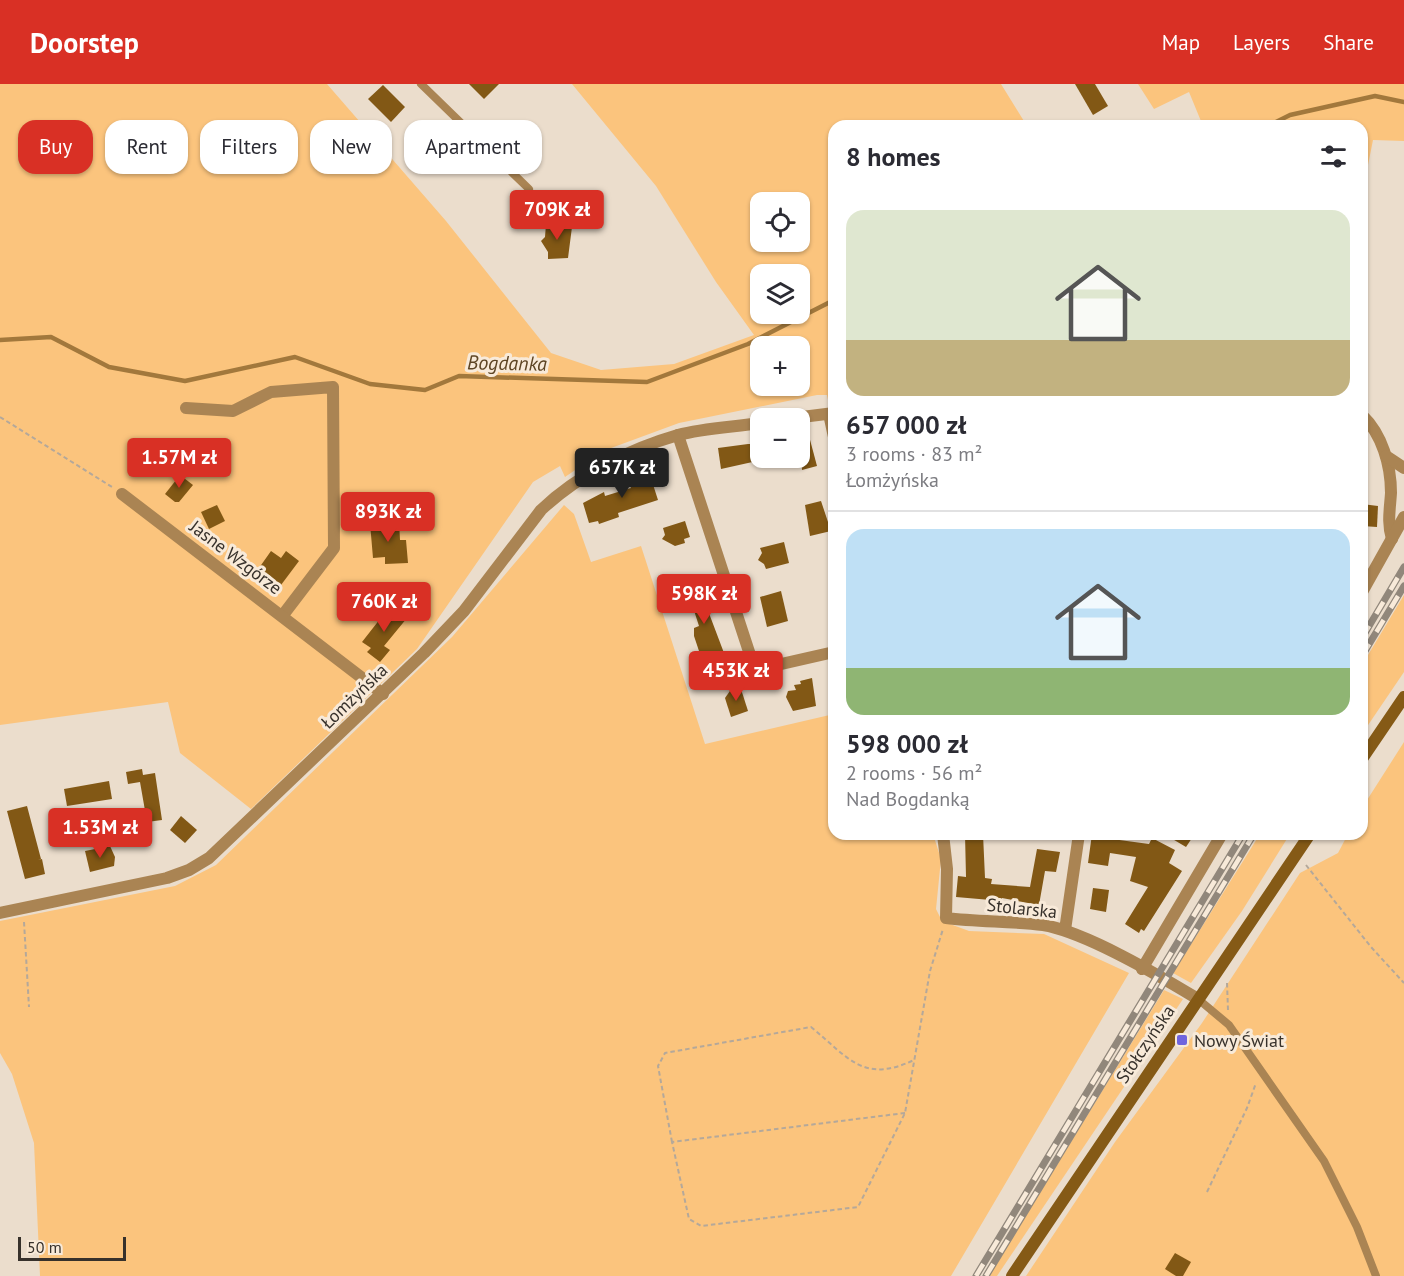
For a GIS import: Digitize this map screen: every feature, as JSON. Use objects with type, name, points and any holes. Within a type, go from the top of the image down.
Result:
[{"type":"street","points":[[186,408],[233,411],[271,392],[333,387],[334,548],[283,615]]},
{"type":"street","points":[[810,416],[828,413]]},
{"type":"street","name":"Łomżyńska","points":[[0,913],[167,878],[189,870],[233,837],[383,694],[464,611],[541,510],[556,496],[612,461],[678,435],[750,424]]},
{"type":"street","points":[[1368,424],[1378,437],[1386,456],[1391,491],[1388,520],[1392,539]]},
{"type":"street","points":[[678,435],[756,670],[828,653]]},
{"type":"street","points":[[1386,456],[1404,468]]},
{"type":"street","name":"Jasne Wzgórze","points":[[122,494],[283,615],[383,694]]},
{"type":"street","points":[[1368,581],[1404,517]]},
{"type":"street","points":[[1368,750],[1404,698]]},
{"type":"street","points":[[943,840],[947,869],[946,918]]},
{"type":"street","points":[[1065,930],[1078,840]]},
{"type":"street","points":[[1142,969],[1218,840]]},
{"type":"street","name":"Stołczyńska","points":[[1012,1276],[1306,840]]},
{"type":"street","name":"Stolarska","points":[[946,918],[1042,925],[1065,930],[1198,999]]},
{"type":"lane","points":[[421,84],[529,189]]},
{"type":"lane","points":[[1198,999],[1229,1024],[1324,1161],[1353,1219],[1376,1276]]},
{"type":"path","points":[[0,417],[122,494]]},
{"type":"path","points":[[1297,854],[1371,947],[1404,982]]},
{"type":"path","points":[[23,907],[30,1007]]},
{"type":"path","points":[[914,1060],[893,1070],[860,1067],[811,1027],[665,1053],[658,1066],[689,1219],[700,1226],[858,1207],[904,1113],[914,1060],[930,970],[946,918]]},
{"type":"path","points":[[1227,979],[1229,1024]]},
{"type":"path","points":[[1206,1192],[1247,1108],[1256,1082],[1257,1063]]},
{"type":"path","points":[[672,1142],[904,1113]]},
{"type":"shaded area","points":[[0,84],[327,84],[358,120],[310,120],[310,174],[392,174],[392,159],[446,221],[551,353],[601,370],[674,364],[750,336],[750,396],[810,396],[810,336],[751,336],[754,335],[716,282],[656,186],[572,84],[1001,84],[1023,120],[828,120],[828,400],[827,395],[817,395],[679,423],[603,451],[565,477],[560,466],[533,482],[417,649],[251,809],[180,753],[168,702],[0,725]]},
{"type":"shaded area","points":[[1138,84],[1404,84],[1404,141],[1373,140],[1368,165],[1368,120],[1201,120],[1189,92],[1154,109]]},
{"type":"shaded area","points":[[564,505],[574,514],[591,562],[641,546],[705,744],[828,715],[828,840],[935,840],[941,859],[936,909],[942,921],[969,931],[1044,934],[1129,973],[951,1276],[40,1276],[34,1143],[12,1074],[0,1053],[0,921],[175,886],[216,865],[452,637]]},
{"type":"shaded area","points":[[1404,595],[1404,672],[1368,725],[1368,655]]},
{"type":"shaded area","points":[[1404,742],[1404,1276],[1026,1276],[1115,1142],[1202,1023],[1300,873],[1338,853],[1345,840],[1368,840],[1368,799]]},
{"type":"shaded area","points":[[1256,840],[1286,840],[1242,911],[1191,983],[1173,973]]},
{"type":"shaded area","points":[[1164,990],[1183,999],[997,1276],[989,1276]]},
{"type":"building","points":[[469,84],[499,84],[484,99]]},
{"type":"building","points":[[1075,84],[1095,84],[1108,106],[1093,115]]},
{"type":"building","points":[[383,85],[405,107],[392,121],[368,99]]},
{"type":"building","points":[[546,224],[572,227],[568,258],[548,259],[548,252],[541,241],[545,237]]},
{"type":"building","points":[[810,440],[817,466],[810,468]]},
{"type":"building","points":[[750,444],[750,463],[721,469],[718,448]]},
{"type":"building","points":[[648,469],[658,500],[618,513],[619,517],[599,524],[598,521],[589,523],[583,503],[604,492],[605,496],[631,488],[627,476]]},
{"type":"building","points":[[180,475],[193,485],[179,502],[175,502],[165,494]]},
{"type":"building","points":[[821,501],[828,522],[828,532],[810,536],[805,505]]},
{"type":"building","points":[[217,505],[225,521],[209,529],[201,512]]},
{"type":"building","points":[[1368,505],[1378,506],[1377,527],[1368,526]]},
{"type":"building","points":[[399,521],[400,540],[406,540],[408,563],[385,564],[385,557],[373,558],[370,523]]},
{"type":"building","points":[[685,521],[690,537],[684,539],[685,543],[675,546],[662,539],[665,535],[663,528]]},
{"type":"building","points":[[784,542],[789,563],[766,569],[764,564],[758,560],[762,553],[760,548]]},
{"type":"building","points":[[271,551],[281,558],[286,551],[299,561],[281,585],[259,568]]},
{"type":"building","points":[[702,584],[709,607],[707,608],[724,653],[702,660],[694,636],[694,628],[699,626],[687,589]]},
{"type":"building","points":[[781,591],[788,621],[767,627],[760,597]]},
{"type":"building","points":[[391,605],[407,618],[384,646],[390,650],[380,662],[367,652],[371,648],[362,642]]},
{"type":"building","points":[[812,678],[816,706],[793,711],[786,697],[788,691],[796,690],[794,685],[801,684],[800,681]]},
{"type":"building","points":[[732,688],[741,689],[748,711],[731,717],[725,698]]},
{"type":"building","points":[[142,769],[143,775],[155,773],[162,820],[147,822],[140,782],[128,784],[126,772]]},
{"type":"building","points":[[109,781],[112,799],[67,806],[64,789]]},
{"type":"building","points":[[27,806],[41,859],[38,860],[42,859],[45,874],[25,879],[7,811]]},
{"type":"building","points":[[73,816],[83,832],[74,838],[64,822]]},
{"type":"building","points":[[181,816],[197,830],[185,843],[170,830]]},
{"type":"building","points":[[965,840],[983,840],[985,878],[992,879],[991,884],[1030,887],[1037,849],[1060,852],[1056,872],[1045,871],[1039,905],[1002,898],[1002,901],[956,897],[958,876],[966,877]]},
{"type":"building","points":[[1091,840],[1119,840],[1149,844],[1151,840],[1156,840],[1175,850],[1169,863],[1182,871],[1144,931],[1141,929],[1139,933],[1125,924],[1148,887],[1130,881],[1136,857],[1110,853],[1108,866],[1088,863]]},
{"type":"building","points":[[1174,840],[1191,840],[1186,847]]},
{"type":"building","points":[[110,846],[115,857],[114,866],[90,872],[85,851]]},
{"type":"building","points":[[1093,888],[1109,890],[1106,912],[1090,909]]},
{"type":"building","points":[[1175,1253],[1191,1262],[1183,1276],[1176,1276],[1165,1269]]},
{"type":"waterway","name":"Bogdanka","points":[[1280,120],[1290,115],[1375,96],[1404,102]]},
{"type":"waterway","name":"Bogdanka","points":[[0,340],[51,337],[109,367],[185,381],[295,357],[370,384],[425,390],[459,376],[647,382],[748,344],[828,303]]},
{"type":"railway","points":[[1368,628],[1404,567]]},
{"type":"railway","points":[[1368,646],[1404,586]]},
{"type":"railway","points":[[976,1276],[1239,840]]},
{"type":"railway","points":[[986,1276],[1250,840]]},
{"type":"place","name":"Nowy Świat","points":[[1182,1040]]}]
